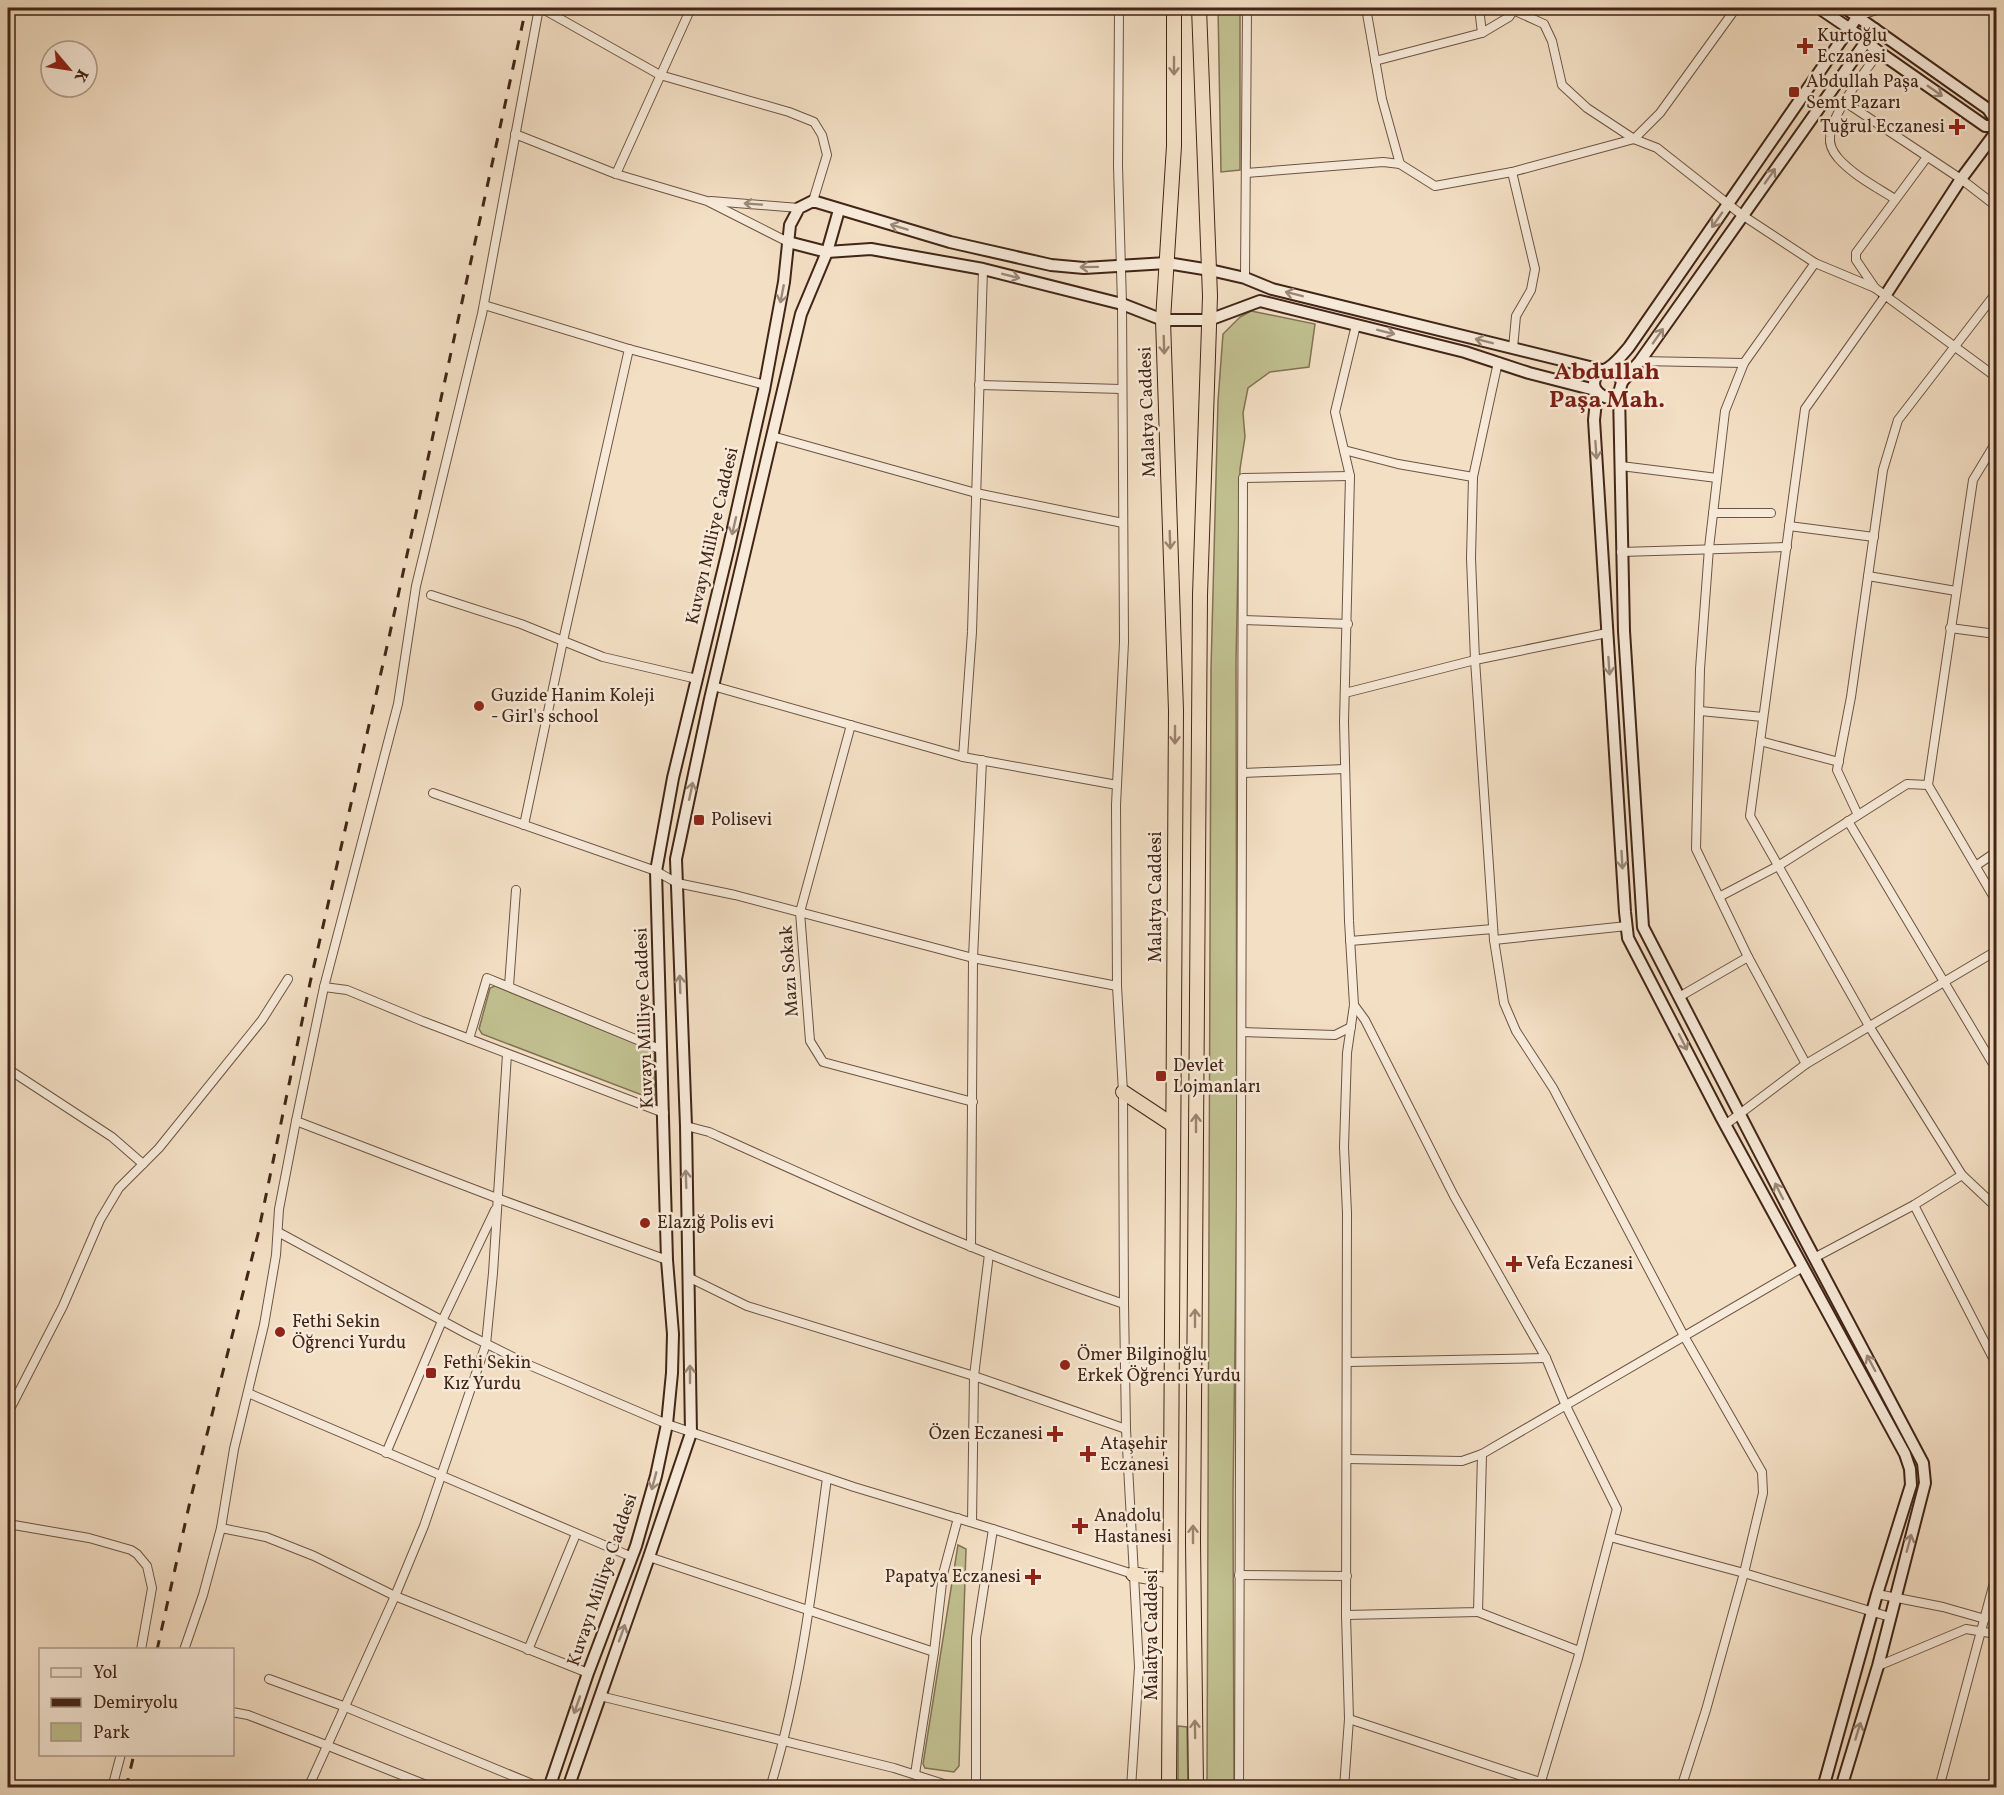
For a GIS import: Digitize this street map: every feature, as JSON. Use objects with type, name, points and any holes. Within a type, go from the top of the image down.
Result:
[{"type":"highway","name":"Malatya Caddesi","points":[[1169,1788],[1176,711],[1163,320],[1174,146],[1174,8]]},
{"type":"highway","points":[[1196,1788],[1193,1541],[1200,619],[1210,270],[1200,8]]},
{"type":"highway","points":[[1123,1092],[1173,1125]]},
{"type":"highway","points":[[1133,1575],[1170,1581]]},
{"type":"main road","points":[[1819,8],[1985,126],[1996,126]]},
{"type":"main road","points":[[1845,8],[1857,12],[1875,29],[1988,109],[1996,121]]},
{"type":"main road","points":[[1823,1788],[1872,1610],[1911,1485],[1910,1468],[1905,1454],[1725,1125],[1628,938],[1594,420],[1596,391],[1594,379],[1629,347],[1850,29],[1857,12]]},
{"type":"main road","points":[[788,242],[826,252],[871,249],[983,269],[1122,304],[1163,320],[1209,320],[1260,301],[1465,352],[1596,391],[1609,398],[1640,361],[1875,29]]},
{"type":"main road","points":[[1885,296],[1961,179],[1996,132]]},
{"type":"main road","points":[[799,208],[813,201],[950,242],[1052,265],[1084,268],[1167,263],[1210,270],[1245,278],[1272,289],[1617,372],[1620,387],[1621,552],[1643,927],[1923,1463],[1925,1483],[1878,1666],[1841,1788]]},
{"type":"main road","name":"Kuvayı Milliye Caddesi","points":[[549,1788],[588,1673],[632,1557],[656,1476],[667,1424],[673,1334],[667,1260],[656,871],[673,778],[765,385],[784,282],[790,225],[799,208]]},
{"type":"main road","name":"Kuvayı Milliye Caddesi","points":[[568,1788],[691,1433],[690,1278],[676,859],[713,686],[801,314],[826,252],[839,210]]},
{"type":"street","points":[[185,1648],[203,1595],[221,1528],[234,1449],[264,1325],[276,1255],[279,1209],[324,987],[398,704],[416,586],[484,305],[540,8],[660,75],[789,112],[814,122],[822,135],[826,155],[813,201]]},
{"type":"street","points":[[616,174],[691,8]]},
{"type":"street","points":[[1119,8],[1119,266],[1122,304],[1124,642],[1117,785],[1117,987],[1123,1092],[1126,1429],[1139,1667],[1131,1788]]},
{"type":"street","points":[[1245,278],[1247,8]]},
{"type":"street","points":[[1366,8],[1382,99],[1400,164]]},
{"type":"street","points":[[1479,8],[1482,33]]},
{"type":"street","points":[[1246,173],[1383,162],[1400,164],[1435,186],[1512,172],[1634,139],[1660,112],[1736,8]]},
{"type":"street","points":[[1857,12],[1883,8]]},
{"type":"street","points":[[1375,62],[1482,33],[1509,17],[1514,9],[1544,24],[1552,41],[1562,85],[1587,108],[1634,139],[1657,148],[1742,215],[1815,263],[1875,288],[1996,377]]},
{"type":"street","points":[[1879,52],[1834,121],[1829,135],[1830,145],[1845,166],[1895,199]]},
{"type":"street","points":[[1845,102],[1961,179],[1996,206]]},
{"type":"street","points":[[515,134],[616,174],[707,201],[788,242]]},
{"type":"street","points":[[1875,288],[1856,260],[1856,253],[1927,158]]},
{"type":"street","points":[[1512,172],[1535,269],[1531,290],[1516,316],[1513,348]]},
{"type":"street","points":[[707,201],[799,208]]},
{"type":"street","points":[[1806,1064],[1748,957],[1696,849],[1700,711],[1709,548],[1725,411],[1744,363],[1815,263]]},
{"type":"street","points":[[963,757],[972,632],[983,269]]},
{"type":"street","points":[[1858,815],[1837,770],[1851,697],[1883,470],[1898,420],[1996,293]]},
{"type":"street","points":[[1885,296],[1805,409],[1750,816],[1869,1026],[1962,1175],[1996,1207]]},
{"type":"street","points":[[484,305],[629,349],[765,385]]},
{"type":"street","points":[[1344,1788],[1349,1719],[1346,1615],[1347,1213],[1344,1147],[1347,1053],[1354,1005],[1345,769],[1350,476],[1335,412],[1356,325]]},
{"type":"street","points":[[524,825],[629,349]]},
{"type":"street","points":[[1640,361],[1744,363]]},
{"type":"street","points":[[1497,362],[1473,477],[1471,558],[1475,660],[1493,929],[1504,1003],[1516,1031],[1553,1088],[1684,1336],[1762,1472],[1763,1493],[1744,1573],[1706,1710],[1681,1788]]},
{"type":"street","points":[[980,385],[1121,389]]},
{"type":"street","points":[[772,436],[976,493],[1123,523]]},
{"type":"street","points":[[1996,442],[1973,480],[1928,784],[1996,901]]},
{"type":"street","points":[[1344,450],[1398,464],[1473,477]]},
{"type":"street","points":[[1621,466],[1717,478]]},
{"type":"street","points":[[1239,1788],[1244,478],[1350,476]]},
{"type":"street","points":[[1713,513],[1771,513]]},
{"type":"street","points":[[1790,526],[1874,537]]},
{"type":"street","points":[[1621,552],[1786,547]]},
{"type":"street","points":[[1868,576],[1956,591]]},
{"type":"street","points":[[431,595],[521,624],[603,657],[697,680]]},
{"type":"street","points":[[1243,620],[1348,624]]},
{"type":"street","points":[[1950,628],[1996,634]]},
{"type":"street","points":[[1345,693],[1475,660],[1607,633]]},
{"type":"street","points":[[713,686],[963,757],[1117,785]]},
{"type":"street","points":[[1700,711],[1763,717]]},
{"type":"street","name":"Mazı Sokak","points":[[851,725],[800,912],[810,1041],[823,1062],[972,1102]]},
{"type":"street","points":[[1760,741],[1839,762]]},
{"type":"street","points":[[971,1247],[973,958],[982,760]]},
{"type":"street","points":[[1243,773],[1345,769]]},
{"type":"street","points":[[1719,897],[1778,866],[1907,784],[1928,784]]},
{"type":"street","points":[[433,793],[656,871],[677,882],[735,895],[973,958],[1117,987]]},
{"type":"street","points":[[1848,821],[1996,1069]]},
{"type":"street","points":[[1977,865],[1996,852]]},
{"type":"street","points":[[509,986],[516,890]]},
{"type":"street","points":[[1494,940],[1627,926]]},
{"type":"street","points":[[1350,941],[1493,929]]},
{"type":"street","points":[[1725,1125],[1806,1064],[1996,951]]},
{"type":"street","points":[[1678,997],[1748,957]]},
{"type":"street","points":[[470,1039],[488,978],[662,1050]]},
{"type":"street","points":[[8,1413],[63,1306],[100,1220],[119,1188],[159,1148],[261,1020],[288,979]]},
{"type":"street","points":[[324,987],[347,990],[664,1113]]},
{"type":"street","points":[[1354,1005],[1365,1020],[1454,1196],[1546,1358],[1566,1406],[1617,1509],[1540,1784]]},
{"type":"street","points":[[1242,1032],[1335,1035],[1351,1027]]},
{"type":"street","points":[[308,1788],[343,1706],[395,1596],[424,1526],[486,1344],[494,1273],[507,1053]]},
{"type":"street","points":[[8,1069],[112,1137],[143,1164]]},
{"type":"street","points":[[296,1121],[497,1202],[667,1260]]},
{"type":"street","points":[[686,1126],[709,1132],[971,1247],[1043,1276],[1124,1304]]},
{"type":"street","points":[[1814,1258],[1914,1205],[1962,1175]]},
{"type":"street","points":[[386,1453],[442,1321],[497,1202]]},
{"type":"street","points":[[1914,1205],[1996,1364]]},
{"type":"street","points":[[278,1232],[486,1344],[529,1365],[667,1424],[827,1478],[972,1522],[1133,1575]]},
{"type":"street","points":[[972,1522],[974,1376],[989,1254]]},
{"type":"street","points":[[1347,1459],[1462,1461],[1482,1454],[1803,1267]]},
{"type":"street","points":[[690,1278],[747,1306],[974,1376],[1126,1429]]},
{"type":"street","points":[[1348,1362],[1546,1358]]},
{"type":"street","points":[[248,1393],[632,1557]]},
{"type":"street","points":[[1478,1612],[1482,1454]]},
{"type":"street","points":[[770,1788],[784,1741],[809,1611],[827,1478]]},
{"type":"street","points":[[915,1774],[934,1652],[943,1574],[958,1518]]},
{"type":"street","points":[[8,1524],[89,1538],[131,1550],[137,1554],[150,1573],[152,1588],[141,1648]]},
{"type":"street","points":[[221,1528],[266,1537],[314,1556],[395,1596],[588,1673]]},
{"type":"street","points":[[976,1788],[976,1638],[993,1529]]},
{"type":"street","points":[[528,1650],[576,1534]]},
{"type":"street","points":[[1610,1537],[1744,1573],[1890,1617]]},
{"type":"street","points":[[649,1557],[934,1652]]},
{"type":"street","points":[[1239,1575],[1347,1576]]},
{"type":"street","points":[[1939,1788],[1996,1575]]},
{"type":"street","points":[[1877,1594],[1942,1607],[1985,1619]]},
{"type":"street","points":[[1346,1615],[1478,1612],[1579,1651]]},
{"type":"street","points":[[1878,1666],[1966,1629],[1996,1634]]},
{"type":"street","points":[[270,1679],[343,1706],[542,1788]]},
{"type":"street","points":[[600,1696],[915,1774],[957,1788]]},
{"type":"street","points":[[234,1713],[326,1745],[434,1788]]},
{"type":"street","points":[[1349,1719],[1540,1784],[1558,1788]]},
{"type":"street","points":[[112,1788],[121,1756]]},
{"type":"green space","points":[[1218,8],[1240,8],[1240,170],[1221,172]]},
{"type":"green space","points":[[1251,311],[1315,324],[1309,367],[1270,372],[1248,388],[1243,413],[1245,437],[1240,469],[1236,662],[1237,1188],[1233,1497],[1234,1787],[1207,1788],[1211,669],[1218,401],[1223,334],[1240,317]]},
{"type":"green space","points":[[495,986],[644,1047],[654,1054],[655,1100],[482,1034],[479,1029],[490,988]]},
{"type":"green space","points":[[958,1545],[966,1549],[959,1766],[954,1772],[925,1768],[923,1764]]},
{"type":"green space","points":[[1178,1726],[1187,1727],[1188,1787],[1178,1787]]},
{"type":"railway","points":[[157,1648],[191,1497],[258,1234],[310,983],[388,642],[526,8]]},
{"type":"railway","points":[[126,1788],[134,1756]]},
{"type":"place","name":"Kurtoğlu Eczanesi","points":[[1805,46]]},
{"type":"place","name":"Abdullah Paşa Semt Pazarı","points":[[1794,92]]},
{"type":"place","name":"Tuğrul Eczanesi","points":[[1957,127]]},
{"type":"place","name":"Guzide Hanim Koleji - Girl's school","points":[[479,706]]},
{"type":"place","name":"Polisevi","points":[[699,820]]},
{"type":"place","name":"Devlet Lojmanları","points":[[1161,1076]]},
{"type":"place","name":"Elazığ Polis evi","points":[[645,1223]]},
{"type":"place","name":"Vefa Eczanesi","points":[[1514,1264]]},
{"type":"place","name":"Fethi Sekin Öğrenci Yurdu","points":[[280,1332]]},
{"type":"place","name":"Ömer Bilginoğlu Erkek Öğrenci Yurdu","points":[[1065,1365]]},
{"type":"place","name":"Fethi Sekin Kız Yurdu","points":[[431,1373]]},
{"type":"place","name":"Özen Eczanesi","points":[[1055,1434]]},
{"type":"place","name":"Ataşehir Eczanesi","points":[[1088,1454]]},
{"type":"place","name":"Anadolu Hastanesi","points":[[1080,1526]]},
{"type":"place","name":"Papatya Eczanesi","points":[[1033,1577]]},
{"type":"district","name":"Abdullah Paşa Mah.","points":[[1607,387]]}]
